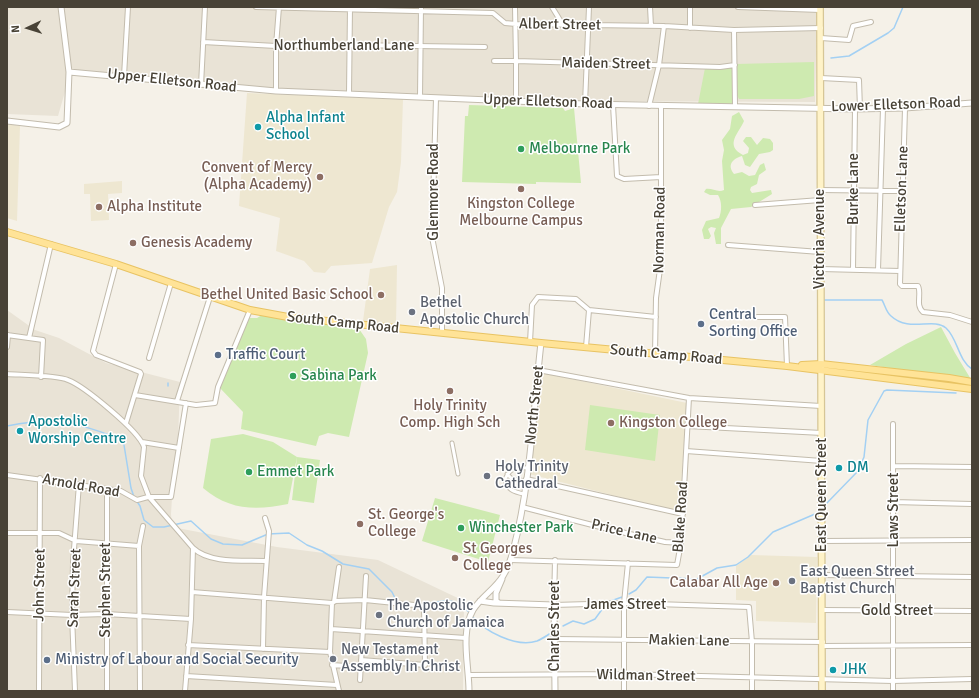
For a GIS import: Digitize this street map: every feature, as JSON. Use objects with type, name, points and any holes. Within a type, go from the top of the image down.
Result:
[{"type":"main road","name":"Victoria Avenue","points":[[820,8],[821,367]]},
{"type":"main road","name":"South Camp Road","points":[[7,232],[116,264],[250,310],[288,317],[656,354],[787,366],[821,367],[949,378],[972,382]]},
{"type":"main road","name":"South Camp Road","points":[[821,367],[972,389]]},
{"type":"main road","name":"East Queen Street","points":[[821,367],[823,541],[822,691]]},
{"type":"street","points":[[7,121],[59,127],[66,125],[68,120],[69,72],[61,7]]},
{"type":"street","points":[[124,76],[128,7]]},
{"type":"street","points":[[201,85],[205,7]]},
{"type":"street","name":"Albert Street","points":[[256,7],[421,9],[493,13],[505,23],[516,24],[664,26],[734,30],[820,28]]},
{"type":"street","points":[[276,91],[276,46],[279,7]]},
{"type":"street","points":[[516,7],[516,101]]},
{"type":"street","points":[[552,7],[563,25]]},
{"type":"street","points":[[585,104],[585,64],[589,7]]},
{"type":"street","points":[[650,7],[651,26]]},
{"type":"street","points":[[690,7],[690,28]]},
{"type":"street","points":[[738,7],[820,8]]},
{"type":"street","points":[[349,8],[349,94]]},
{"type":"street","points":[[420,97],[421,9]]},
{"type":"street","points":[[821,38],[849,40],[853,26],[871,22]]},
{"type":"street","points":[[649,106],[659,65],[664,26]]},
{"type":"street","points":[[734,30],[735,106]]},
{"type":"street","name":"Northumberland Lane","points":[[203,42],[276,46],[485,46]]},
{"type":"street","name":"Maiden Street","points":[[494,61],[720,67],[735,65]]},
{"type":"street","name":"Upper Elletson Road","points":[[69,72],[276,91],[649,106],[820,107]]},
{"type":"street","name":"Burke Lane","points":[[821,78],[858,80],[854,190],[854,270]]},
{"type":"street","name":"Glenmore Road","points":[[436,98],[432,237],[442,288],[442,333]]},
{"type":"street","name":"Lower Elletson Road","points":[[820,107],[904,108],[972,103]]},
{"type":"street","points":[[613,104],[617,176],[624,179],[661,177]]},
{"type":"street","name":"Norman Road","points":[[656,354],[657,289],[661,262],[661,106]]},
{"type":"street","name":"Elletson Lane","points":[[878,270],[883,108]]},
{"type":"street","name":"Elletson Lane","points":[[900,271],[904,108]]},
{"type":"street","points":[[820,190],[902,191]]},
{"type":"street","points":[[755,205],[820,200]]},
{"type":"street","points":[[29,338],[52,244]]},
{"type":"street","points":[[728,245],[820,252]]},
{"type":"street","points":[[116,264],[93,351],[96,355],[124,365],[140,372],[141,374],[126,423]]},
{"type":"street","points":[[821,269],[900,271],[901,285],[916,286],[919,288],[919,306],[921,310],[950,315],[972,322]]},
{"type":"street","points":[[149,358],[170,283]]},
{"type":"street","points":[[177,401],[210,297]]},
{"type":"street","points":[[530,342],[532,305],[538,297],[576,299],[589,310],[656,317]]},
{"type":"street","points":[[135,395],[186,403],[208,405],[215,403],[218,386],[250,310]]},
{"type":"street","points":[[586,347],[589,310]]},
{"type":"street","points":[[757,317],[785,317],[787,366]]},
{"type":"street","points":[[7,346],[8,335],[43,340],[41,377]]},
{"type":"street","name":"North Street","points":[[469,691],[466,638],[470,618],[473,610],[480,600],[503,576],[510,560],[522,508],[528,468],[541,343]]},
{"type":"street","points":[[538,370],[689,398],[821,406]]},
{"type":"street","points":[[7,374],[70,381],[126,423],[142,442],[144,447],[141,476],[149,497],[193,548],[202,554],[217,558],[266,561]]},
{"type":"street","name":"Blake Road","points":[[510,560],[555,560],[677,566],[681,542],[689,398]]},
{"type":"street","points":[[142,442],[179,448],[186,403]]},
{"type":"street","name":"Laws Street","points":[[893,424],[893,691]]},
{"type":"street","points":[[687,426],[822,433]]},
{"type":"street","points":[[452,443],[458,474]]},
{"type":"street","name":"Arnold Road","points":[[7,475],[40,478],[107,490],[121,491],[135,499],[170,497],[173,490],[179,448]]},
{"type":"street","points":[[686,451],[822,461]]},
{"type":"street","points":[[894,466],[972,467]]},
{"type":"street","points":[[524,494],[512,491],[506,484],[505,479],[507,474],[513,468],[528,468]]},
{"type":"street","points":[[507,474],[512,479],[526,480],[682,514]]},
{"type":"street","name":"John Street","points":[[39,691],[40,478]]},
{"type":"street","points":[[506,484],[512,479]]},
{"type":"street","name":"Sarah Street","points":[[75,691],[72,615],[73,562],[80,484]]},
{"type":"street","name":"Stephen Street","points":[[107,490],[107,691]]},
{"type":"street","points":[[894,502],[972,504]]},
{"type":"street","name":"Price Lane","points":[[522,508],[665,542],[681,542]]},
{"type":"street","points":[[263,649],[264,596],[269,531],[265,518]]},
{"type":"street","points":[[140,691],[139,546],[143,526]]},
{"type":"street","points":[[7,533],[59,533],[76,541],[139,546]]},
{"type":"street","points":[[823,541],[972,540]]},
{"type":"street","points":[[184,691],[191,619],[193,548]]},
{"type":"street","name":"Charles Street","points":[[555,560],[555,691]]},
{"type":"street","points":[[624,691],[624,603],[628,563]]},
{"type":"street","points":[[339,567],[334,602],[330,652],[339,691]]},
{"type":"street","points":[[822,575],[972,577]]},
{"type":"street","points":[[360,680],[366,576]]},
{"type":"street","points":[[499,603],[496,601],[495,596],[503,576]]},
{"type":"street","points":[[192,592],[334,602],[365,600],[424,606],[425,665],[361,660]]},
{"type":"street","name":"James Street","points":[[480,600],[499,603],[554,605],[624,603],[750,607],[752,642]]},
{"type":"street","name":"Gold Street","points":[[822,610],[972,611]]},
{"type":"street","points":[[7,612],[72,615],[106,614],[191,619]]},
{"type":"street","points":[[332,629],[466,638]]},
{"type":"street","name":"Makien Lane","points":[[555,639],[892,646],[972,645]]},
{"type":"street","points":[[752,642],[752,691]]},
{"type":"street","points":[[188,645],[330,652]]},
{"type":"street","points":[[332,665],[361,667]]},
{"type":"street","name":"Wildman Street","points":[[469,675],[624,674],[893,681],[972,679]]},
{"type":"street","points":[[186,676],[337,685]]},
{"type":"shaded area","points":[[7,7],[817,7],[815,102],[596,101],[442,96],[255,88],[71,71],[58,116],[7,114]]},
{"type":"shaded area","name":"Convent of Mercy (Alpha Academy)","points":[[247,93],[403,99],[401,162],[397,192],[389,207],[372,263],[331,266],[325,273],[314,272],[304,261],[276,251],[280,218],[239,206]]},
{"type":"shaded area","points":[[7,124],[20,126],[17,221],[7,218]]},
{"type":"shaded area","name":"Alpha Institute","points":[[122,181],[122,193],[108,194],[109,220],[91,221],[90,194],[84,194],[84,184]]},
{"type":"shaded area","name":"Bethel United Basic School","points":[[397,265],[396,326],[363,321],[370,269]]},
{"type":"shaded area","points":[[7,310],[35,330],[59,338],[106,363],[180,382],[178,441],[174,465],[171,514],[172,527],[277,547],[378,560],[464,601],[463,691],[7,691]]},
{"type":"shaded area","name":"Kingston College","points":[[543,373],[687,403],[679,512],[529,474]]},
{"type":"shaded area","name":"Calabar All Age","points":[[751,555],[817,557],[816,623],[756,621],[756,601],[736,600],[736,566]]},
{"type":"green space","points":[[814,62],[814,96],[799,99],[739,99],[737,95],[736,64]]},
{"type":"green space","points":[[731,66],[733,68],[733,104],[698,104],[705,68]]},
{"type":"green space","name":"Melbourne Park","points":[[469,105],[563,108],[565,111],[574,108],[581,183],[536,182],[536,184],[462,182],[465,116],[468,116]]},
{"type":"green space","points":[[739,112],[744,121],[734,139],[734,147],[737,151],[743,155],[748,153],[749,148],[743,141],[746,137],[751,137],[757,145],[763,138],[770,139],[773,143],[773,150],[759,154],[750,167],[745,165],[742,156],[738,157],[731,165],[732,171],[734,174],[742,172],[749,176],[755,175],[760,165],[764,163],[766,170],[759,175],[757,184],[751,187],[750,190],[752,193],[771,190],[772,194],[751,207],[731,209],[721,228],[721,244],[716,244],[714,233],[716,228],[711,227],[708,229],[711,236],[709,239],[704,239],[702,230],[706,221],[719,218],[721,203],[718,195],[710,195],[704,192],[706,189],[720,191],[724,190],[722,161],[724,150],[722,140],[730,129],[732,116]]},
{"type":"green space","name":"Sabina Park","points":[[262,315],[357,326],[366,339],[368,353],[349,437],[328,433],[319,436],[316,446],[241,429],[243,412],[219,387],[247,318],[257,318]]},
{"type":"green space","points":[[941,327],[972,381],[870,365],[906,344]]},
{"type":"green space","points":[[590,405],[660,415],[655,461],[585,450]]},
{"type":"green space","name":"Emmet Park","points":[[243,434],[273,442],[297,457],[288,504],[264,508],[243,507],[223,501],[203,488],[211,439]]},
{"type":"green space","points":[[297,457],[320,460],[314,503],[292,500]]},
{"type":"green space","name":"Winchester Park","points":[[435,498],[500,515],[488,562],[422,541]]},
{"type":"waterway","points":[[831,58],[849,56],[888,33],[894,28],[903,7]]},
{"type":"waterway","points":[[822,300],[882,300],[889,314],[905,324],[941,325],[950,333],[967,365],[972,369]]},
{"type":"waterway","points":[[825,505],[858,471],[864,457],[868,420],[884,391],[956,393]]},
{"type":"waterway","points":[[7,426],[24,423],[59,421],[92,429],[113,437],[124,445],[131,488],[134,497]]},
{"type":"waterway","points":[[136,500],[140,506],[144,520],[153,527],[164,527],[191,521],[211,539],[223,544],[242,545],[268,534],[289,533],[307,545],[322,551],[343,564],[369,569],[392,592],[396,600],[399,602]]},
{"type":"waterway","points":[[629,594],[636,590],[647,577],[697,579],[717,568],[736,565],[748,557],[773,532],[819,511]]},
{"type":"waterway","points":[[608,602],[622,597]]},
{"type":"waterway","points":[[423,604],[448,601],[464,607],[470,613]]},
{"type":"waterway","points":[[563,626],[573,621],[584,624],[595,619],[603,608]]},
{"type":"waterway","points":[[472,616],[484,627],[501,637],[510,640],[529,643],[537,641],[551,633]]},
{"type":"place","name":"Alpha Infant School","points":[[258,127]]},
{"type":"place","name":"Melbourne Park","points":[[521,149]]},
{"type":"place","name":"Convent of Mercy (Alpha Academy)","points":[[320,177]]},
{"type":"place","name":"Kingston College Melbourne Campus","points":[[521,189]]},
{"type":"place","name":"Alpha Institute","points":[[99,207]]},
{"type":"place","name":"Genesis Academy","points":[[133,243]]},
{"type":"place","name":"Bethel United Basic School","points":[[381,295]]},
{"type":"place","name":"Bethel Apostolic Church","points":[[412,312]]},
{"type":"place","name":"Central Sorting Office","points":[[701,324]]},
{"type":"place","name":"Traffic Court","points":[[218,355]]},
{"type":"place","name":"Sabina Park","points":[[293,376]]},
{"type":"place","name":"Holy Trinity Comp. High Sch","points":[[450,391]]},
{"type":"place","name":"Kingston College","points":[[611,423]]},
{"type":"place","name":"Apostolic Worship Centre","points":[[20,431]]},
{"type":"place","name":"DM","points":[[839,468]]},
{"type":"place","name":"Emmet Park","points":[[249,472]]},
{"type":"place","name":"Holy Trinity Cathedral","points":[[487,476]]},
{"type":"place","name":"St. George's College","points":[[360,524]]},
{"type":"place","name":"Winchester Park","points":[[461,528]]},
{"type":"place","name":"St Georges College","points":[[455,558]]},
{"type":"place","name":"East Queen Street Baptist Church","points":[[792,581]]},
{"type":"place","name":"Calabar All Age","points":[[776,583]]},
{"type":"place","name":"The Apostolic Church of Jamaica","points":[[379,615]]},
{"type":"place","name":"New Testament Assembly In Christ","points":[[333,659]]},
{"type":"place","name":"Ministry of Labour and Social Security","points":[[47,660]]},
{"type":"place","name":"JHK","points":[[833,670]]}]
